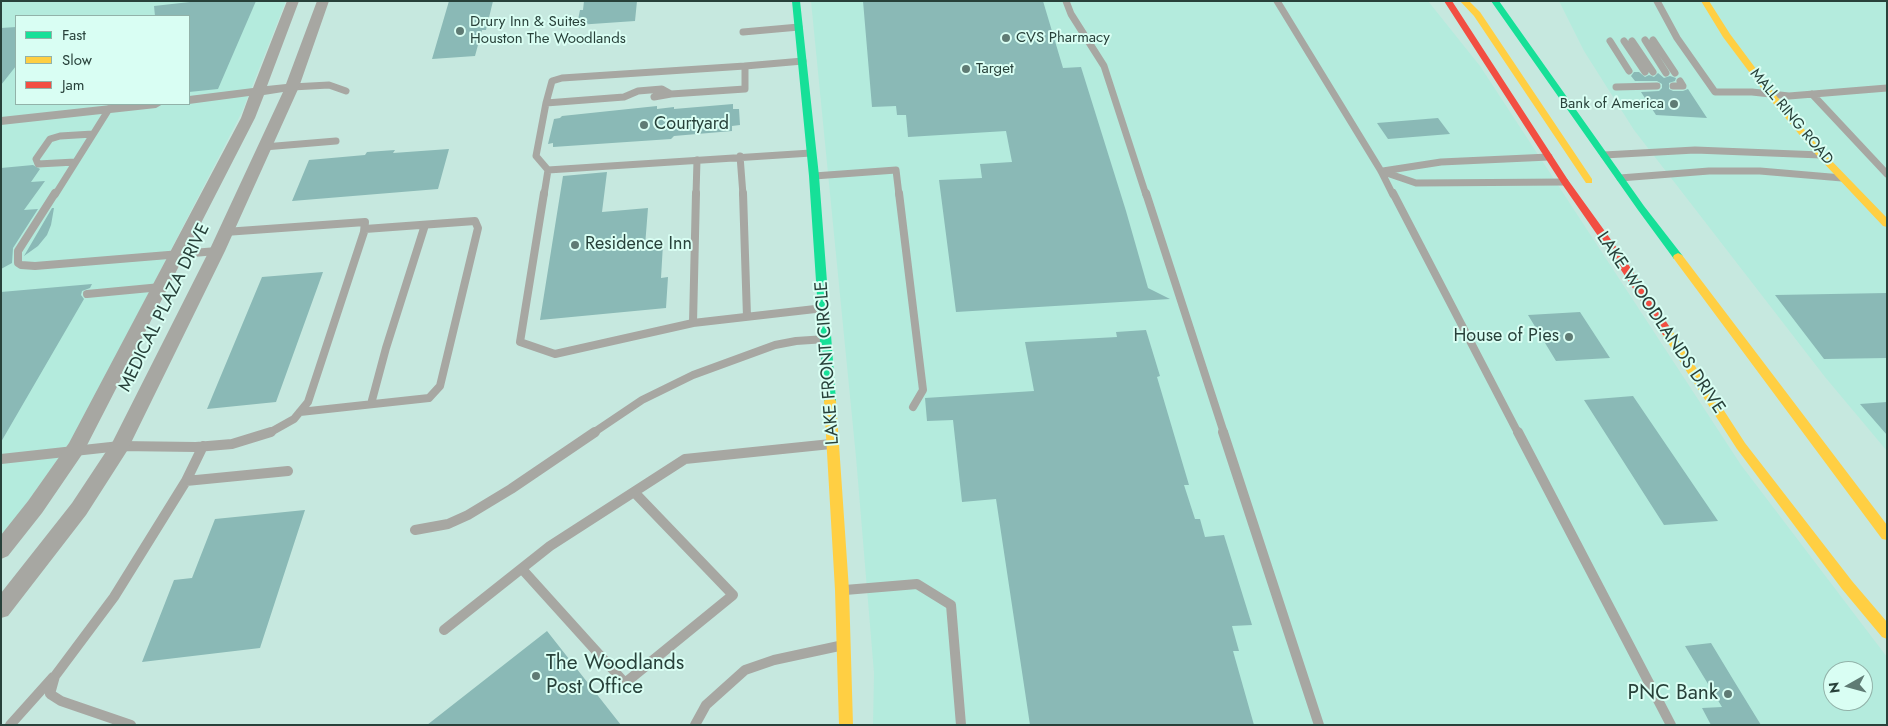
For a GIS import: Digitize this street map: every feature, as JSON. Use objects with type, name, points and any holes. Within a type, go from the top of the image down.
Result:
[{"type":"main road","name":"LAKE FRONT CIRCLE","points":[[796,1],[812,153],[824,308],[842,590],[846,725]]},
{"type":"main road","points":[[1436,1],[1453,19],[1491,67]]},
{"type":"main road","name":"LAKE WOODLANDS DRIVE","points":[[1448,1],[1565,182],[1618,257],[1742,446],[1847,585],[1887,634]]},
{"type":"main road","points":[[1464,1],[1477,14],[1589,155],[1620,178],[1887,536]]},
{"type":"main road","name":"MALL RING ROAD","points":[[1705,1],[1726,35],[1771,95],[1821,155],[1886,221]]},
{"type":"main road","points":[[1496,2],[1589,155],[1597,180]]},
{"type":"main road","points":[[1549,157],[1589,155]]},
{"type":"main road","points":[[1565,182],[1620,178]]},
{"type":"street","name":"MEDICAL PLAZA DRIVE","points":[[1,550],[73,452],[161,287],[260,91],[293,1]]},
{"type":"street","name":"MEDICAL PLAZA DRIVE","points":[[1,609],[79,509],[120,446],[217,251],[292,87],[323,1]]},
{"type":"street","points":[[190,100],[292,87]]},
{"type":"street","points":[[1,121],[147,105]]},
{"type":"lane","points":[[1066,1],[1071,14],[1104,66],[1319,725]]},
{"type":"lane","points":[[1277,1],[1381,171],[1671,725]]},
{"type":"lane","points":[[1657,1],[1677,38],[1715,92],[1752,92],[1771,95],[1887,88]]},
{"type":"lane","points":[[743,32],[799,28]]},
{"type":"lane","points":[[1653,40],[1675,73]]},
{"type":"lane","points":[[1621,41],[1660,73],[1642,41]]},
{"type":"lane","points":[[1621,41],[1629,72]]},
{"type":"lane","points":[[1621,41],[1641,72]]},
{"type":"lane","points":[[803,61],[562,78],[552,81],[536,156],[548,170],[520,342],[555,354],[693,323],[824,308]]},
{"type":"lane","points":[[654,97],[745,89],[745,66]]},
{"type":"lane","points":[[1616,87],[1648,84],[1634,80]]},
{"type":"lane","points":[[292,87],[329,85],[346,91]]},
{"type":"lane","points":[[624,97],[638,90],[662,89],[671,94]]},
{"type":"lane","points":[[1812,94],[1887,174]]},
{"type":"lane","points":[[546,103],[624,97],[634,99]]},
{"type":"lane","points":[[109,109],[18,251],[18,263],[36,266],[217,251]]},
{"type":"lane","points":[[75,162],[38,164],[36,159],[50,139],[60,136],[93,134]]},
{"type":"lane","points":[[264,147],[336,141]]},
{"type":"lane","points":[[1589,155],[1695,150],[1821,155]]},
{"type":"lane","points":[[548,170],[740,156],[812,153]]},
{"type":"lane","points":[[740,156],[745,221],[746,316]]},
{"type":"lane","points":[[1381,171],[1440,162],[1549,157]]},
{"type":"lane","points":[[693,323],[697,160]]},
{"type":"lane","points":[[814,176],[896,170],[924,390],[913,407]]},
{"type":"lane","points":[[1381,171],[1416,183],[1565,182]]},
{"type":"lane","points":[[1620,178],[1710,171],[1743,171],[1842,178]]},
{"type":"lane","points":[[300,412],[429,398],[440,386],[478,228],[475,221],[365,229]]},
{"type":"lane","points":[[1,459],[120,446],[232,444],[266,434],[294,419],[308,402],[365,229],[365,222],[225,232]]},
{"type":"lane","points":[[371,404],[386,348],[425,225]]},
{"type":"lane","points":[[87,294],[161,287]]},
{"type":"lane","points":[[415,530],[448,524],[468,515],[511,490],[642,400],[693,375],[775,345],[796,341],[826,339]]},
{"type":"lane","points":[[444,630],[550,546],[685,459],[833,444]]},
{"type":"lane","points":[[10,725],[54,676],[114,597],[186,481],[203,446]]},
{"type":"lane","points":[[186,481],[288,471]]},
{"type":"lane","points":[[522,569],[625,683],[734,595],[634,492]]},
{"type":"lane","points":[[842,590],[917,584],[951,604],[961,725]]},
{"type":"lane","points":[[695,725],[706,705],[745,670],[774,660],[844,645]]},
{"type":"lane","points":[[54,676],[50,694],[61,701],[131,725]]},
{"type":"shaded area","points":[[286,1],[242,112],[77,432],[1,539],[1,2]]},
{"type":"shaded area","points":[[811,1],[1428,1],[1480,66],[1741,465],[1887,657],[1887,725],[873,725],[874,673],[856,457]]},
{"type":"shaded area","points":[[1559,1],[1887,1],[1887,451],[1825,377],[1634,130],[1584,51]]},
{"type":"building","points":[[199,1],[256,1],[218,89],[190,92],[190,15],[155,15],[154,6]]},
{"type":"building","name":"Drury Inn & Suites Houston The Woodlands","points":[[449,1],[493,1],[486,30],[482,30],[475,56],[432,59]]},
{"type":"building","points":[[584,1],[637,1],[635,21],[577,25],[580,10],[583,10]]},
{"type":"building","points":[[863,1],[1043,1],[1063,68],[1081,67],[1148,288],[1170,299],[956,312],[939,180],[982,178],[980,164],[1012,162],[1006,131],[908,137],[906,115],[897,115],[896,106],[872,107]]},
{"type":"building","points":[[15,27],[15,67],[1,85],[1,28]]},
{"type":"building","name":"Bank of America","points":[[1634,72],[1639,72],[1645,77],[1649,75],[1654,77],[1658,73],[1664,78],[1670,76],[1676,78],[1675,81],[1669,83],[1669,89],[1683,91],[1688,89],[1707,118],[1656,115],[1641,92],[1659,91],[1662,88],[1662,84],[1657,81],[1635,81],[1631,76]]},
{"type":"building","name":"Courtyard","points":[[733,104],[733,109],[739,109],[740,125],[732,126],[732,131],[674,136],[671,139],[553,147],[553,143],[548,144],[554,119],[562,116],[657,106],[657,109],[674,107],[674,109]]},
{"type":"building","points":[[1438,118],[1450,134],[1388,139],[1377,123]]},
{"type":"building","points":[[449,149],[438,189],[292,201],[309,160],[365,155],[367,152],[395,150],[393,153]]},
{"type":"building","points":[[33,165],[40,169],[31,182],[45,181],[24,210],[38,209],[13,248],[12,263],[1,269],[1,168]]},
{"type":"building","name":"Residence Inn","points":[[607,172],[602,212],[648,208],[645,246],[663,244],[661,278],[668,277],[666,308],[540,320],[563,176]]},
{"type":"building","points":[[52,208],[54,208],[51,225],[47,235],[38,246],[24,256]]},
{"type":"building","points":[[323,272],[276,402],[207,409],[262,277]]},
{"type":"building","points":[[92,284],[90,288],[82,291],[81,295],[84,299],[1,442],[1,292]]},
{"type":"building","points":[[1887,293],[1887,358],[1824,359],[1775,295]]},
{"type":"building","name":"House of Pies","points":[[1580,312],[1610,358],[1556,361],[1528,315]]},
{"type":"building","points":[[1146,330],[1160,376],[1157,377],[1189,485],[1184,485],[1195,519],[1200,519],[1205,537],[1224,535],[1252,625],[1232,626],[1239,651],[1233,651],[1254,725],[1030,725],[996,499],[962,502],[953,420],[927,421],[925,398],[1034,391],[1025,342],[1117,337],[1116,332]]},
{"type":"building","points":[[1633,396],[1718,521],[1664,525],[1584,400]]},
{"type":"building","points":[[1887,402],[1887,435],[1860,404]]},
{"type":"building","points":[[305,510],[260,648],[142,662],[174,580],[192,578],[215,519]]},
{"type":"building","name":"The Woodlands Post Office","points":[[547,631],[621,725],[427,725]]},
{"type":"building","name":"PNC Bank","points":[[1711,643],[1761,725],[1711,725],[1702,708],[1722,707],[1685,646]]},
{"type":"traffic: fast","points":[[796,1],[814,176],[830,401]]},
{"type":"traffic: fast","points":[[1495,1],[1641,208],[1678,257]]},
{"type":"traffic: slow","points":[[1464,1],[1477,14],[1589,181]]},
{"type":"traffic: slow","points":[[1705,1],[1726,35],[1771,95],[1821,155],[1887,224]]},
{"type":"traffic: slow","points":[[1678,257],[1887,535]]},
{"type":"traffic: slow","points":[[1667,332],[1741,446],[1847,585],[1887,633]]},
{"type":"traffic: slow","points":[[830,401],[842,590],[846,725]]},
{"type":"traffic: jam","points":[[1448,1],[1565,182],[1618,257],[1667,332]]},
{"type":"place","name":"Drury Inn & Suites Houston The Woodlands","points":[[460,31]]},
{"type":"place","name":"CVS Pharmacy","points":[[1006,38]]},
{"type":"place","name":"Target","points":[[966,69]]},
{"type":"place","name":"Bank of America","points":[[1674,104]]},
{"type":"place","name":"Courtyard","points":[[644,125]]},
{"type":"place","name":"Residence Inn","points":[[575,245]]},
{"type":"place","name":"House of Pies","points":[[1569,337]]},
{"type":"place","name":"The Woodlands Post Office","points":[[536,676]]},
{"type":"place","name":"PNC Bank","points":[[1728,694]]}]
